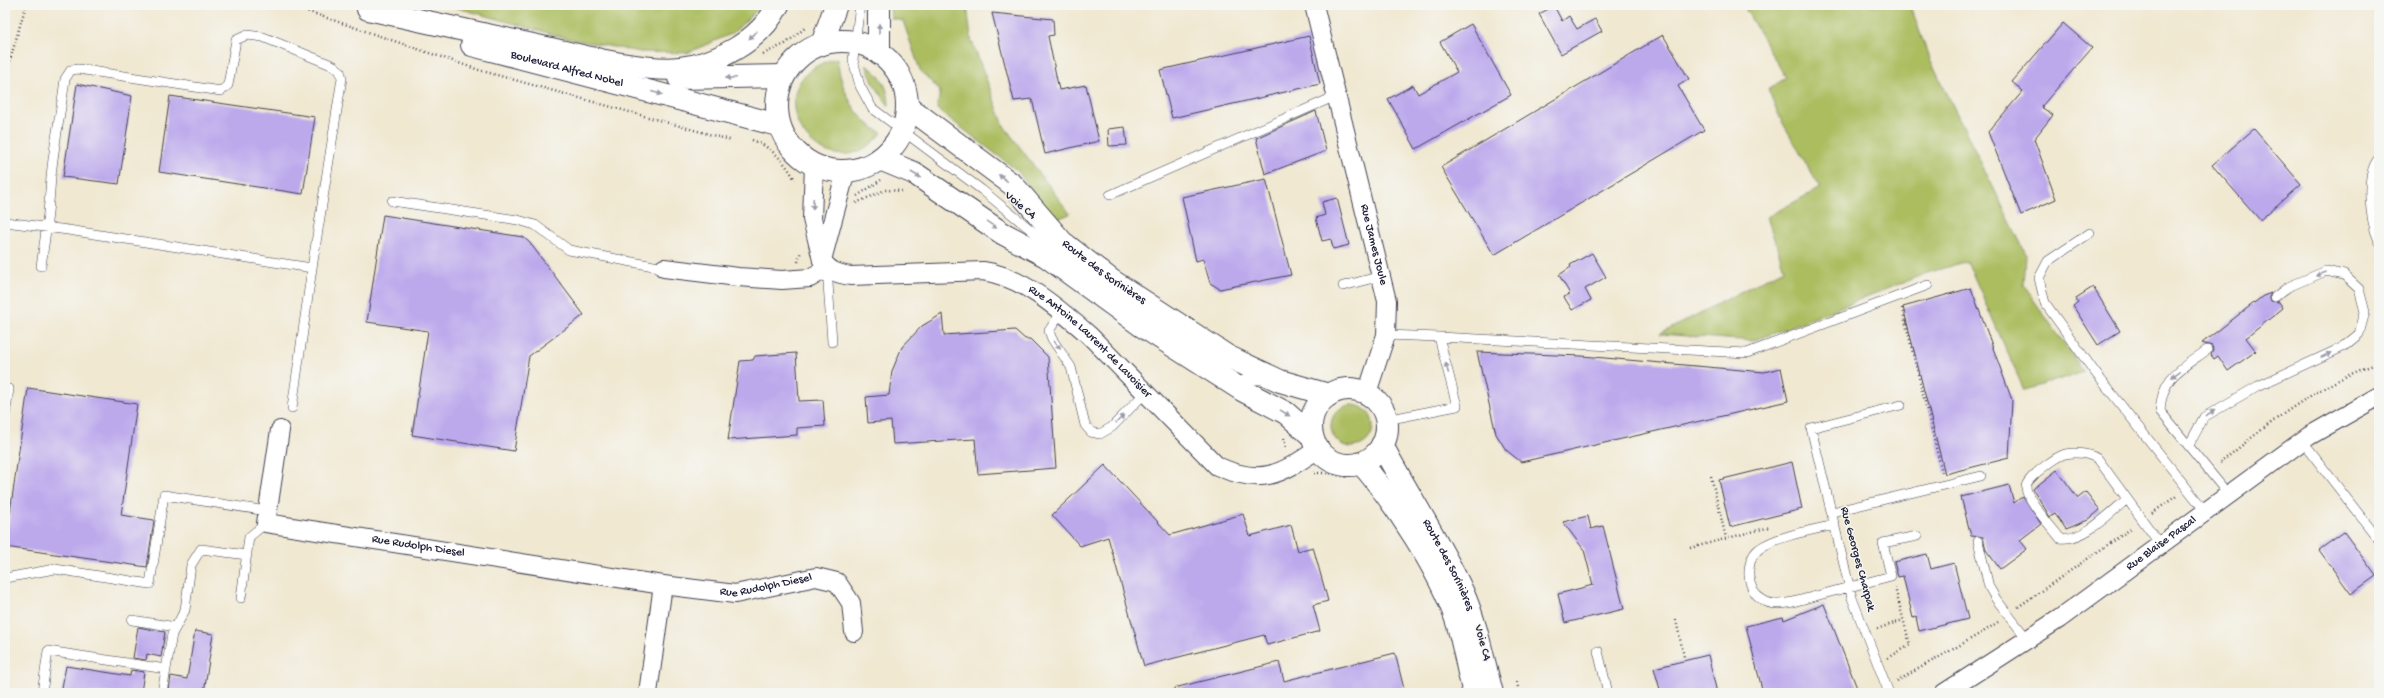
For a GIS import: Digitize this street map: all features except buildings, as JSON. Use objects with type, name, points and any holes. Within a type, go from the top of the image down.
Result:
[{"type":"main road","points":[[363,7],[608,62],[678,68],[703,64],[726,54],[748,39],[778,5]]},
{"type":"main road","points":[[822,44],[836,5]]},
{"type":"main road","points":[[879,5],[879,53]]},
{"type":"main road","name":"Boulevard Alfred Nobel","points":[[363,7],[484,49],[778,125]]},
{"type":"main road","name":"Boulevard Alfred Nobel","points":[[447,26],[542,56],[652,77],[689,79],[784,76]]},
{"type":"main road","points":[[841,41],[854,43],[868,46],[879,53],[899,76],[907,106],[902,131],[889,151],[864,167],[846,171],[830,170],[814,165],[796,152],[778,125],[778,91],[784,76],[798,58],[822,44],[841,41]]},
{"type":"main road","name":"Route des Sorinières","points":[[907,106],[1013,185],[1062,242],[1111,280],[1227,356],[1280,381],[1329,395]]},
{"type":"main road","name":"Route des Sorinières","points":[[880,158],[914,173],[1002,233],[1046,256],[1142,326],[1249,388],[1286,413],[1310,448],[1334,462],[1348,465],[1355,470],[1387,477],[1443,553],[1463,593],[1473,619],[1492,693]]},
{"type":"main road","points":[[1310,448],[1311,422],[1315,409],[1329,395],[1348,389],[1367,394],[1380,404],[1386,420],[1385,437],[1382,446],[1376,453],[1355,470]]},
{"type":"main road","name":"Route des Sorinières","points":[[1382,446],[1387,477],[1456,618],[1474,693]]},
{"type":"street","name":"Rue James Joule","points":[[1314,5],[1387,301],[1386,336],[1367,394]]},
{"type":"street","points":[[814,165],[812,219],[825,264]]},
{"type":"street","points":[[664,268],[738,278],[782,280],[810,278],[825,264],[846,171]]},
{"type":"street","name":"Rue Antoine Laurent de Lavoisier","points":[[825,264],[838,274],[851,276],[983,271],[1000,274],[1016,281],[1061,312],[1089,335],[1217,466],[1236,474],[1256,478],[1275,473],[1310,448]]},
{"type":"street","name":"Rue Blaise Pascal","points":[[1944,693],[2028,640],[2302,441],[2379,396]]},
{"type":"street","points":[[266,517],[280,430]]},
{"type":"street","name":"Rue Rudolph Diesel","points":[[266,517],[663,585],[735,594],[816,577],[837,582],[851,603],[854,632]]},
{"type":"street","points":[[648,693],[663,585]]},
{"type":"lane","name":"Voie C4","points":[[860,5],[853,60],[860,86],[872,108],[982,190],[1092,280],[1129,304]]},
{"type":"lane","points":[[40,266],[48,227],[51,177],[67,74],[78,69],[221,91],[228,85],[236,40],[247,35],[263,37],[334,66],[340,71],[342,78],[292,408]]},
{"type":"lane","points":[[1110,195],[1336,96]]},
{"type":"lane","points":[[2379,158],[2373,165],[2370,195],[2371,217],[2379,241]]},
{"type":"lane","points":[[392,201],[518,220],[535,225],[569,250],[664,268]]},
{"type":"lane","points":[[5,222],[48,227],[312,268]]},
{"type":"lane","points":[[2090,232],[2048,261],[2039,278],[2045,303],[2094,371],[2205,511]]},
{"type":"lane","points":[[825,264],[832,342]]},
{"type":"lane","points":[[2189,445],[2204,417],[2258,386],[2343,347],[2359,334],[2365,312],[2358,289],[2344,275],[2326,271],[2288,287],[2275,297]]},
{"type":"lane","points":[[1343,286],[1381,276]]},
{"type":"lane","points":[[1386,336],[1439,337],[1746,354],[1928,285]]},
{"type":"lane","points":[[1061,312],[1049,331],[1052,339],[1071,367],[1085,425],[1091,432],[1100,434],[1112,427],[1145,393]]},
{"type":"lane","points":[[1386,420],[1457,406],[1439,337]]},
{"type":"lane","points":[[2207,350],[2169,379],[2161,394],[2160,411],[2228,494]]},
{"type":"lane","points":[[1224,367],[1249,388],[1280,381]]},
{"type":"lane","points":[[5,388],[9,388],[5,416]]},
{"type":"lane","name":"Rue Georges Charpak","points":[[1887,690],[1850,588],[1812,428],[1901,405]]},
{"type":"lane","points":[[2302,441],[2379,540]]},
{"type":"lane","points":[[2127,499],[2080,535],[2069,539],[2060,538],[2028,495],[2026,485],[2029,477],[2064,454],[2088,454],[2098,459],[2160,544]]},
{"type":"lane","points":[[1832,512],[1981,476]]},
{"type":"lane","name":"Voie C4","points":[[1387,477],[1438,560],[1462,614],[1483,693]]},
{"type":"lane","name":"Voie C4","points":[[1387,477],[1398,495]]},
{"type":"lane","points":[[5,578],[55,569],[150,584],[164,494],[266,517],[249,537],[241,598]]},
{"type":"lane","points":[[1835,525],[1772,541],[1758,550],[1751,560],[1748,571],[1752,588],[1762,600],[1778,605],[1850,588],[1891,576],[1884,543],[1917,536]]},
{"type":"lane","points":[[1978,541],[1989,587],[2007,615],[2028,640]]},
{"type":"lane","points":[[162,693],[176,627],[185,610],[191,565],[201,549],[247,555]]},
{"type":"lane","points":[[132,620],[176,627]]},
{"type":"lane","points":[[42,693],[48,651],[166,669]]},
{"type":"lane","points":[[1598,651],[1608,693]]},
{"type":"path","points":[[5,77],[26,5]]},
{"type":"path","points":[[761,55],[785,44],[804,31],[807,24]]},
{"type":"path","points":[[747,138],[766,145],[789,168],[798,184]]},
{"type":"path","points":[[849,206],[885,190],[896,189],[904,192]]},
{"type":"path","points":[[793,265],[799,261],[802,247]]},
{"type":"path","points":[[1899,296],[1945,485]]},
{"type":"path","points":[[2210,471],[2262,430],[2316,392],[2379,363]]},
{"type":"path","points":[[1310,448],[1312,474],[1355,470]]},
{"type":"path","points":[[1711,476],[1726,538]]},
{"type":"path","points":[[1887,690],[1983,632],[2187,489]]},
{"type":"path","points":[[1690,548],[1777,525]]},
{"type":"path","points":[[1878,664],[1910,645],[1891,576]]},
{"type":"path","points":[[1676,620],[1684,657]]},
{"type":"path","points":[[1866,633],[1903,620]]},
{"type":"path","points":[[1517,682],[1519,693]]},
{"type":"green space","points":[[447,5],[762,5],[733,33],[687,53],[640,52],[570,39]]},
{"type":"green space","points":[[890,5],[967,5],[971,39],[1004,126],[1070,214],[1052,221],[1018,171],[937,109],[940,91],[920,70],[903,21],[891,18]]},
{"type":"green space","points":[[1743,5],[1910,5],[1928,55],[2026,254],[2024,286],[2084,372],[2024,390],[1967,261],[1927,273],[1754,341],[1660,334],[1784,269],[1767,217],[1820,188],[1780,118],[1768,89],[1786,78]]},
{"type":"green space","points":[[837,58],[841,80],[856,111],[872,127],[882,133],[859,151],[837,154],[817,146],[802,131],[794,111],[796,90],[810,71]]},
{"type":"green space","points":[[866,65],[880,77],[886,87],[889,106],[875,86]]},
{"type":"green space","points":[[1348,405],[1356,405],[1364,408],[1370,414],[1373,426],[1370,438],[1364,444],[1356,447],[1348,447],[1340,444],[1334,438],[1331,430],[1331,422],[1334,414],[1340,408]]}]
